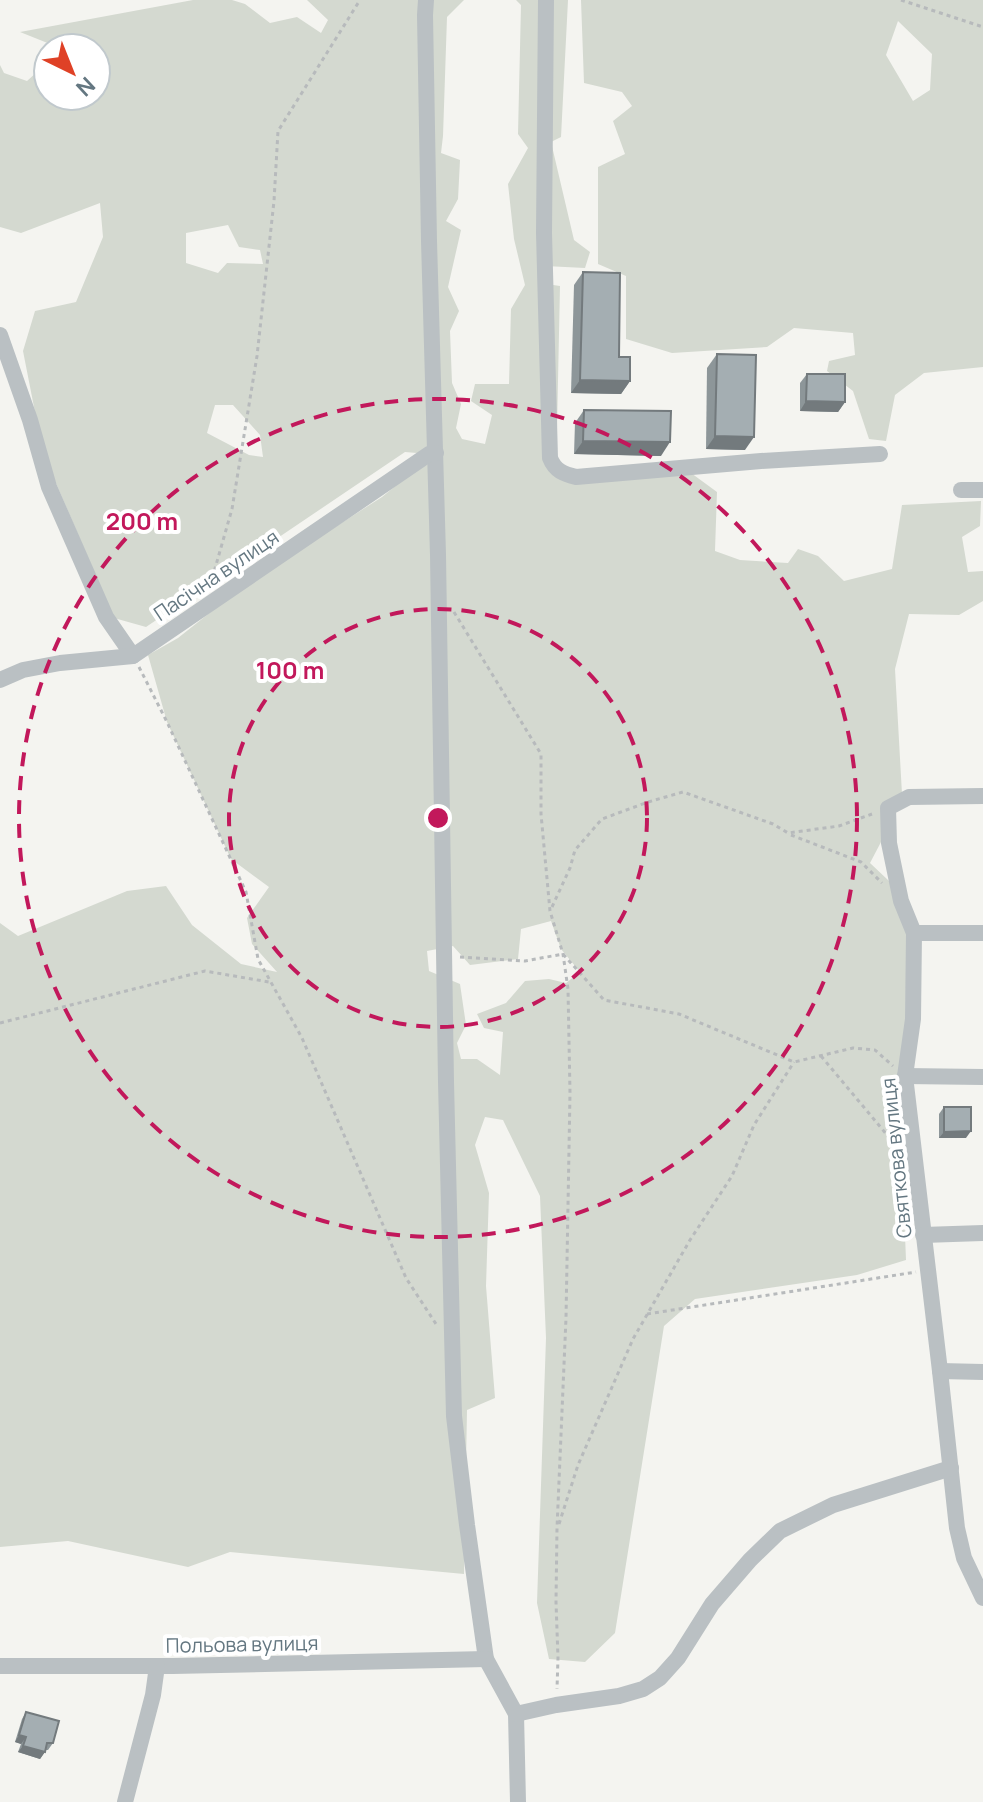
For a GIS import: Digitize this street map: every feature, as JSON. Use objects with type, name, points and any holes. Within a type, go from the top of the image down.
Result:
[{"type":"street","points":[[426,0],[454,1416],[486,1659],[516,1714],[518,1802]]},
{"type":"street","points":[[546,0],[544,233],[550,458],[553,465],[562,473],[576,477],[880,454]]},
{"type":"street","points":[[0,335],[30,420],[49,487],[106,617],[133,656]]},
{"type":"street","name":"Пасічна вулиця","points":[[0,680],[23,670],[60,663],[133,656],[429,454],[436,453]]},
{"type":"street","points":[[961,490],[983,490]]},
{"type":"street","points":[[888,808],[909,797],[983,796]]},
{"type":"street","name":"Святкова вулиця","points":[[888,808],[889,843],[901,901],[914,933],[913,1019],[905,1076],[957,1528],[964,1558],[983,1598]]},
{"type":"street","points":[[914,933],[983,933]]},
{"type":"street","points":[[905,1076],[983,1077]]},
{"type":"street","points":[[923,1235],[983,1233]]},
{"type":"street","points":[[940,1371],[983,1372]]},
{"type":"street","points":[[516,1714],[643,1689],[660,1678],[678,1658],[712,1604],[780,1531],[833,1505],[951,1468]]},
{"type":"street","name":"Польова вулиця","points":[[0,1666],[486,1659]]},
{"type":"street","points":[[125,1802],[153,1695],[157,1666]]},
{"type":"path","points":[[203,609],[232,509],[257,356],[274,201],[278,131],[360,0]]},
{"type":"path","points":[[901,0],[983,27]]},
{"type":"path","points":[[455,614],[541,754],[541,814],[550,911],[563,954],[568,989],[570,1093],[566,1318],[557,1528],[556,1705]]},
{"type":"path","points":[[133,656],[246,892],[258,959],[302,1038],[406,1278],[437,1327]]},
{"type":"path","points":[[550,911],[575,850],[602,819],[683,792],[773,824],[861,862],[901,901]]},
{"type":"path","points":[[788,833],[839,826],[888,808]]},
{"type":"path","points":[[444,956],[525,961],[563,954]]},
{"type":"path","points":[[563,954],[604,1000],[679,1014],[794,1062],[853,1048],[875,1050],[905,1076]]},
{"type":"path","points":[[0,1023],[205,971],[270,982]]},
{"type":"path","points":[[820,1056],[897,1147]]},
{"type":"path","points":[[557,1528],[578,1465],[633,1339],[690,1240],[732,1176],[754,1125],[794,1062]]},
{"type":"path","points":[[647,1314],[927,1270]]},
{"type":"shaded area","points":[[193,0],[232,0],[245,4],[270,23],[297,17],[321,33],[328,20],[307,0],[464,0],[447,17],[441,153],[460,160],[458,199],[446,221],[461,230],[448,287],[459,311],[450,331],[452,383],[461,404],[456,428],[462,439],[485,444],[492,415],[471,401],[475,384],[509,384],[511,309],[525,285],[514,239],[508,184],[528,148],[518,134],[521,5],[516,0],[568,0],[561,137],[551,142],[574,240],[590,252],[585,268],[545,266],[540,283],[560,286],[556,475],[691,473],[717,492],[715,551],[740,560],[788,563],[798,549],[818,556],[844,581],[892,569],[902,505],[981,501],[980,526],[962,537],[968,572],[983,571],[983,601],[959,615],[909,614],[895,669],[902,794],[870,863],[907,898],[902,1161],[906,1260],[857,1275],[695,1299],[664,1326],[615,1633],[585,1662],[549,1659],[537,1603],[546,1338],[540,1196],[503,1120],[485,1117],[475,1145],[489,1193],[486,1286],[495,1398],[467,1410],[464,1574],[230,1552],[188,1567],[68,1541],[0,1547],[0,923],[18,936],[127,891],[166,886],[192,925],[241,964],[277,972],[252,944],[247,918],[269,887],[231,859],[167,722],[148,655],[178,638],[246,584],[382,497],[437,452],[405,452],[146,627],[114,618],[43,453],[23,351],[35,311],[76,302],[103,237],[100,203],[21,233],[0,227],[0,65],[4,73],[27,81],[32,76],[32,112],[112,112],[112,32],[32,32],[32,37],[20,32]],"holes":[[[228,225],[239,247],[260,250],[263,264],[227,263],[218,273],[186,263],[186,233]],[[215,405],[233,405],[260,435],[263,457],[249,455],[207,433]],[[551,921],[561,949],[580,972],[566,983],[549,979],[525,981],[506,1003],[477,1014],[484,1028],[503,1032],[500,1075],[477,1059],[461,1059],[457,1043],[466,1025],[460,984],[429,971],[427,951],[453,946],[470,965],[518,959],[521,929]]]},
{"type":"shaded area","points":[[581,0],[983,0],[983,367],[924,373],[895,395],[886,441],[869,439],[853,391],[827,371],[829,361],[855,355],[853,333],[794,328],[767,347],[672,353],[626,339],[626,276],[598,264],[598,167],[625,154],[613,121],[632,106],[622,92],[584,83]],"holes":[[[898,21],[932,54],[930,90],[913,101],[886,55]]]},
{"type":"building","points":[[583,272],[620,273],[619,357],[630,357],[630,381],[580,380]]},
{"type":"building","points":[[717,354],[756,355],[754,437],[715,436]]},
{"type":"building","points":[[807,374],[845,374],[845,402],[806,401]]},
{"type":"building","points":[[584,410],[671,411],[670,442],[583,441]]},
{"type":"building","points":[[944,1107],[971,1107],[971,1131],[944,1132]]},
{"type":"building","points":[[26,1712],[59,1721],[53,1743],[47,1743],[45,1752],[23,1746],[26,1737],[19,1735]]}]
